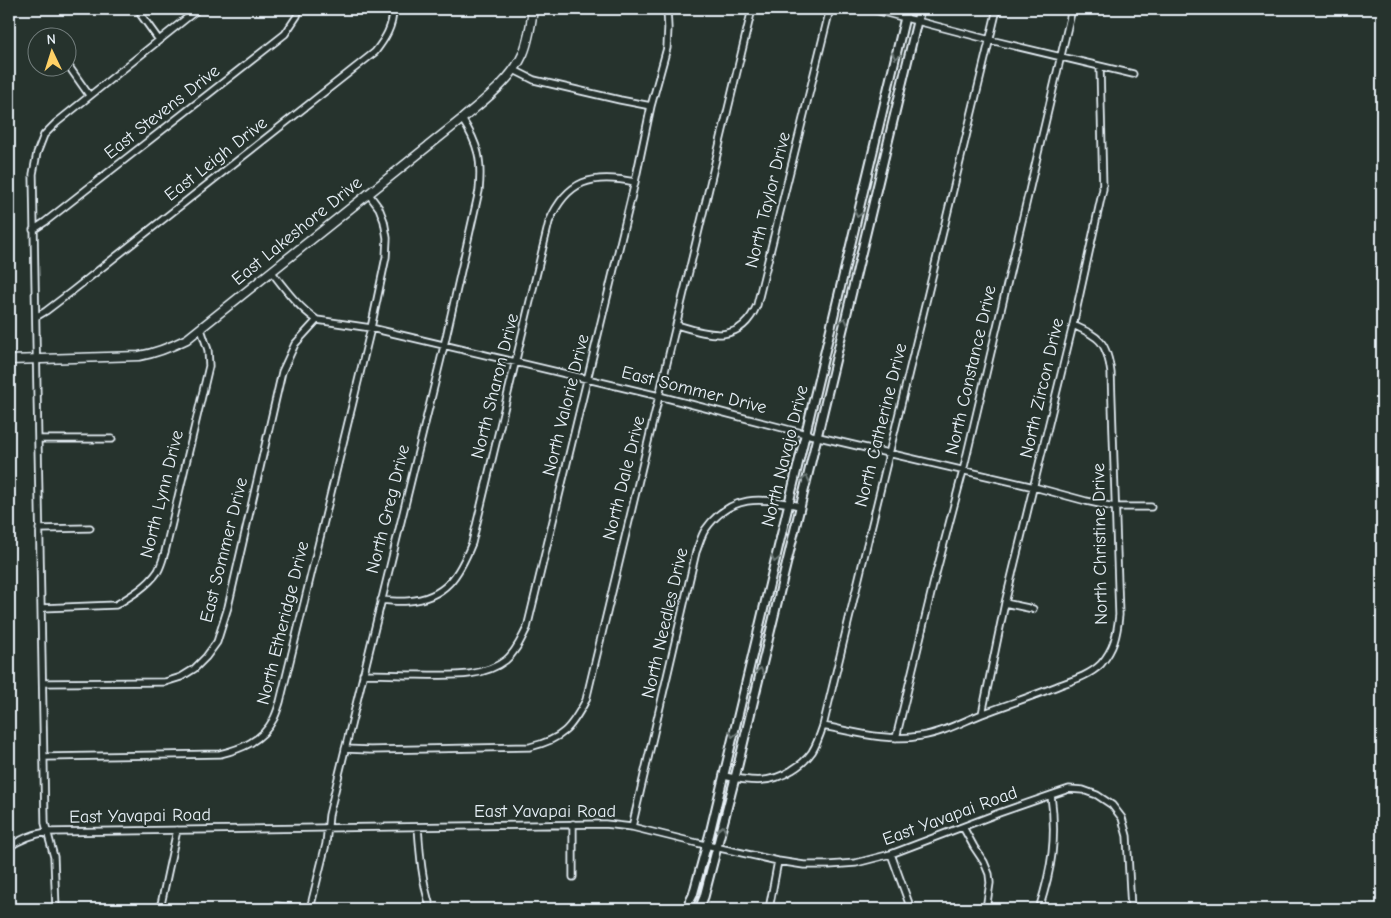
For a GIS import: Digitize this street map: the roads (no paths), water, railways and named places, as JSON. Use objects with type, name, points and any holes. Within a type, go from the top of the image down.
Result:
[{"type":"main road","name":"East Lakeshore Drive","points":[[9,360],[139,356],[155,354],[187,339],[496,90],[514,70],[522,55],[529,37],[533,9]]},
{"type":"street","points":[[56,909],[54,856],[46,823],[33,174],[37,152],[44,135],[56,123],[198,9]]},
{"type":"street","name":"East Stevens Drive","points":[[33,230],[285,34],[300,9]]},
{"type":"street","name":"East Leigh Drive","points":[[36,317],[58,302],[375,52],[385,39],[390,28],[393,9]]},
{"type":"street","name":"North Valorie Drive","points":[[363,674],[472,674],[492,668],[506,660],[517,648],[527,628],[588,380],[651,106],[667,48],[667,9]]},
{"type":"street","name":"North Dale Drive","points":[[346,749],[530,747],[546,743],[565,732],[576,719],[586,700],[752,9]]},
{"type":"street","name":"North Taylor Drive","points":[[677,326],[706,334],[723,334],[739,329],[752,316],[757,305],[830,9]]},
{"type":"street","points":[[870,9],[1133,74]]},
{"type":"street","name":"North Navajo Drive","points":[[686,909],[693,895],[707,845],[908,9]]},
{"type":"street","name":"North Navajo Drive","points":[[699,909],[717,848],[920,9]]},
{"type":"street","name":"North Catherine Drive","points":[[724,776],[749,780],[768,780],[784,775],[799,766],[811,754],[823,726],[997,9]]},
{"type":"street","name":"North Constance Drive","points":[[896,738],[963,471],[1072,9]]},
{"type":"street","points":[[141,15],[158,40]]},
{"type":"street","name":"North Zircon Drive","points":[[982,714],[1005,603],[1073,325],[1103,189],[1100,67]]},
{"type":"street","points":[[514,70],[534,80],[651,106]]},
{"type":"street","points":[[77,78],[89,95]]},
{"type":"street","name":"North Greg Drive","points":[[310,909],[329,815],[444,346],[479,191],[481,173],[477,147],[462,119]]},
{"type":"street","name":"North Sharon Drive","points":[[381,600],[407,601],[425,599],[442,591],[456,576],[465,560],[472,543],[549,222],[555,208],[565,194],[580,183],[600,178],[617,178],[635,182]]},
{"type":"street","name":"North Etheridge Drive","points":[[44,757],[220,754],[235,750],[252,742],[273,721],[280,702],[371,328],[386,257],[387,238],[384,222],[379,208],[368,193]]},
{"type":"street","points":[[271,271],[305,312],[317,320]]},
{"type":"street","name":"East Sommer Drive","points":[[43,684],[164,682],[181,677],[194,669],[206,657],[217,642],[228,607],[282,372],[295,344],[317,320],[371,328],[659,396],[806,434],[1034,487],[1086,501],[1114,507],[1151,507]]},
{"type":"street","name":"North Christine Drive","points":[[823,726],[881,738],[921,736],[951,728],[982,714],[1081,677],[1099,666],[1112,650],[1117,631],[1118,615],[1111,373],[1109,358],[1103,344],[1092,334],[1073,325]]},
{"type":"street","name":"North Lynn Drive","points":[[42,608],[116,604],[148,583],[158,570],[165,552],[208,366],[208,350],[201,329]]},
{"type":"street","points":[[38,439],[112,439]]},
{"type":"street","name":"North Needles Drive","points":[[632,827],[696,552],[704,531],[717,516],[732,505],[754,500],[800,506]]},
{"type":"street","points":[[39,529],[90,528]]},
{"type":"street","points":[[1005,603],[1033,609]]},
{"type":"street","name":"East Yavapai Road","points":[[9,847],[19,840],[34,834],[47,832],[605,824],[632,827],[717,848],[804,866],[829,866],[856,863],[891,854],[1051,795],[1069,790],[1083,790],[1097,795],[1112,805],[1122,818],[1127,836],[1131,909]]},
{"type":"street","points":[[1039,909],[1052,865],[1054,842],[1051,795]]},
{"type":"street","points":[[573,824],[573,877]]},
{"type":"street","points":[[418,826],[423,878],[431,909]]},
{"type":"street","points":[[963,827],[989,874],[990,883],[986,909]]},
{"type":"street","points":[[160,909],[177,830]]},
{"type":"street","points":[[891,854],[911,909]]},
{"type":"street","points":[[769,909],[778,861]]},
{"type":"street","points":[[264,909],[276,906],[310,909]]}]
